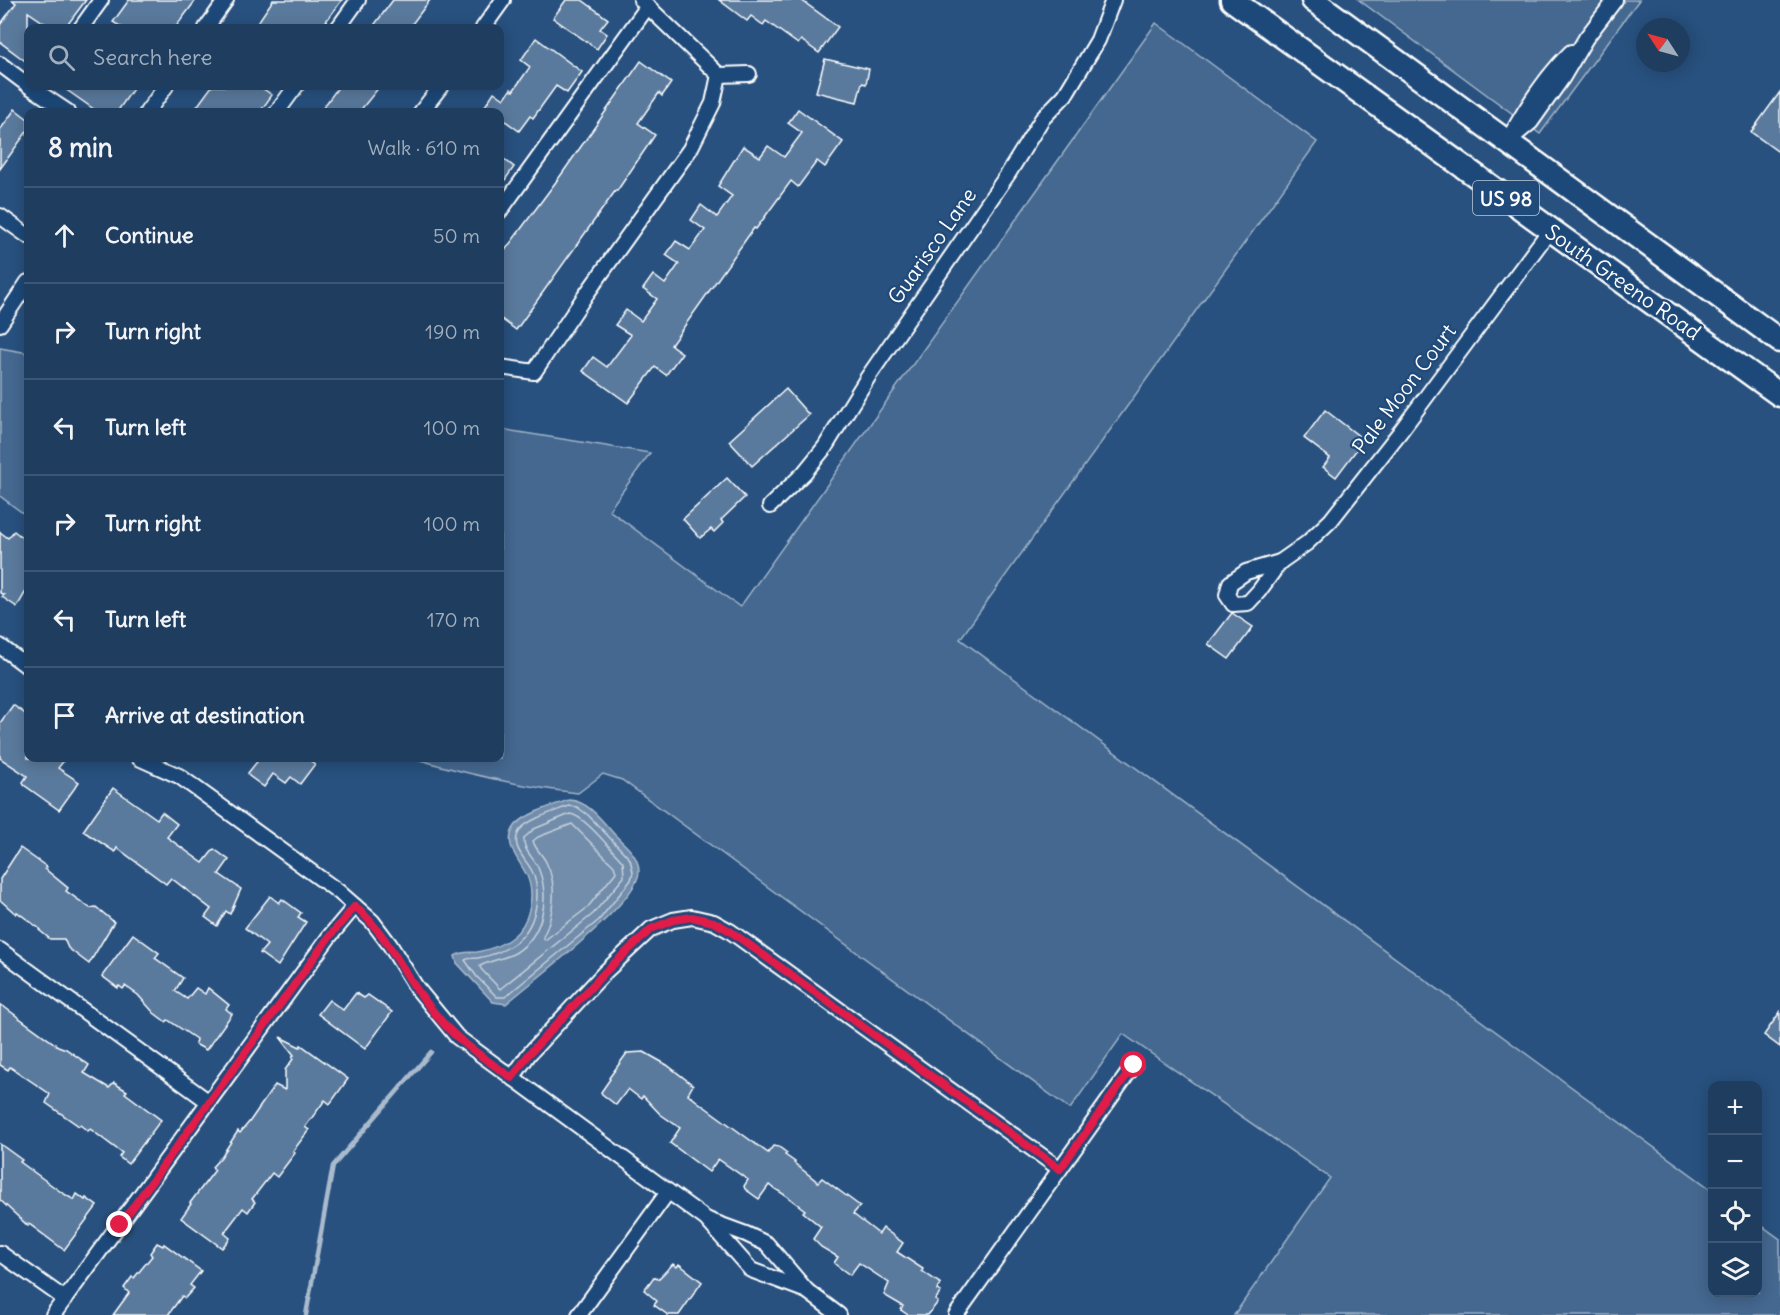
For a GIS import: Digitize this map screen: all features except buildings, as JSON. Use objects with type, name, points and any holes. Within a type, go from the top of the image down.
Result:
[{"type":"main road","name":"South Greeno Road","points":[[1232,0],[1780,395]]},
{"type":"main road","name":"South Greeno Road","points":[[1313,0],[1780,341]]},
{"type":"street","points":[[84,24],[101,0]]},
{"type":"street","points":[[209,24],[226,0]]},
{"type":"street","points":[[341,24],[358,0]]},
{"type":"street","points":[[486,24],[503,0]]},
{"type":"street","name":"Guarisco Lane","points":[[770,506],[804,473],[825,447],[868,377],[988,204],[1036,128],[1065,96],[1098,40],[1113,0]]},
{"type":"street","points":[[1507,142],[1522,115],[1561,62],[1586,38],[1616,0]]},
{"type":"street","points":[[504,205],[644,3],[719,75],[749,74]]},
{"type":"street","points":[[0,64],[24,80]]},
{"type":"street","points":[[504,368],[534,372],[690,149],[713,103],[719,75]]},
{"type":"street","points":[[38,90],[63,108]]},
{"type":"street","points":[[150,108],[163,90]]},
{"type":"street","points":[[280,108],[293,90]]},
{"type":"street","points":[[424,108],[438,90]]},
{"type":"street","points":[[0,216],[24,233]]},
{"type":"street","name":"Pale Moon Court","points":[[1280,562],[1307,543],[1331,520],[1400,432],[1550,230]]},
{"type":"street","points":[[0,324],[24,289]]},
{"type":"street","points":[[0,646],[24,664]]},
{"type":"street","points":[[148,762],[179,776],[339,892],[372,921],[416,987],[457,1037],[706,1219],[751,1270],[807,1292]]},
{"type":"street","points":[[167,762],[179,776]]},
{"type":"street","points":[[53,1315],[329,937],[355,906]]},
{"type":"street","points":[[512,1078],[529,1054],[589,989],[651,929],[673,920],[692,917],[714,922],[730,931],[1060,1169]]},
{"type":"street","points":[[0,950],[208,1102]]},
{"type":"street","points":[[956,1315],[1134,1065]]},
{"type":"street","points":[[579,1315],[668,1192]]},
{"type":"street","points":[[706,1219],[761,1240],[807,1292],[838,1315]]},
{"type":"street","points":[[0,1253],[65,1299]]},
{"type":"shaded area","points":[[1359,0],[1639,0],[1540,134]]},
{"type":"shaded area","points":[[1156,23],[1317,142],[960,639],[1708,1187],[1708,1297],[1762,1297],[1762,1226],[1780,1239],[1780,1315],[1234,1315],[1330,1178],[1123,1034],[1070,1109],[622,780],[603,774],[578,793],[495,779],[428,762],[504,762],[504,430],[650,453],[609,510],[740,607]]},
{"type":"shaded area","points":[[0,348],[24,352],[24,514],[0,496]]},
{"type":"water","points":[[569,800],[589,808],[631,851],[637,861],[639,872],[634,886],[582,941],[506,1004],[493,1002],[457,963],[455,956],[490,949],[518,932],[530,908],[531,889],[529,880],[512,850],[510,838],[512,832],[515,826],[525,818]]},
{"type":"waterway","points":[[306,1315],[333,1166],[431,1052]]},
{"type":"route","points":[[120,1225],[329,937],[355,906],[372,921],[416,987],[457,1037],[512,1078],[529,1054],[605,972],[651,929],[673,920],[692,917],[714,922],[730,931],[1060,1169],[1134,1065]]}]
